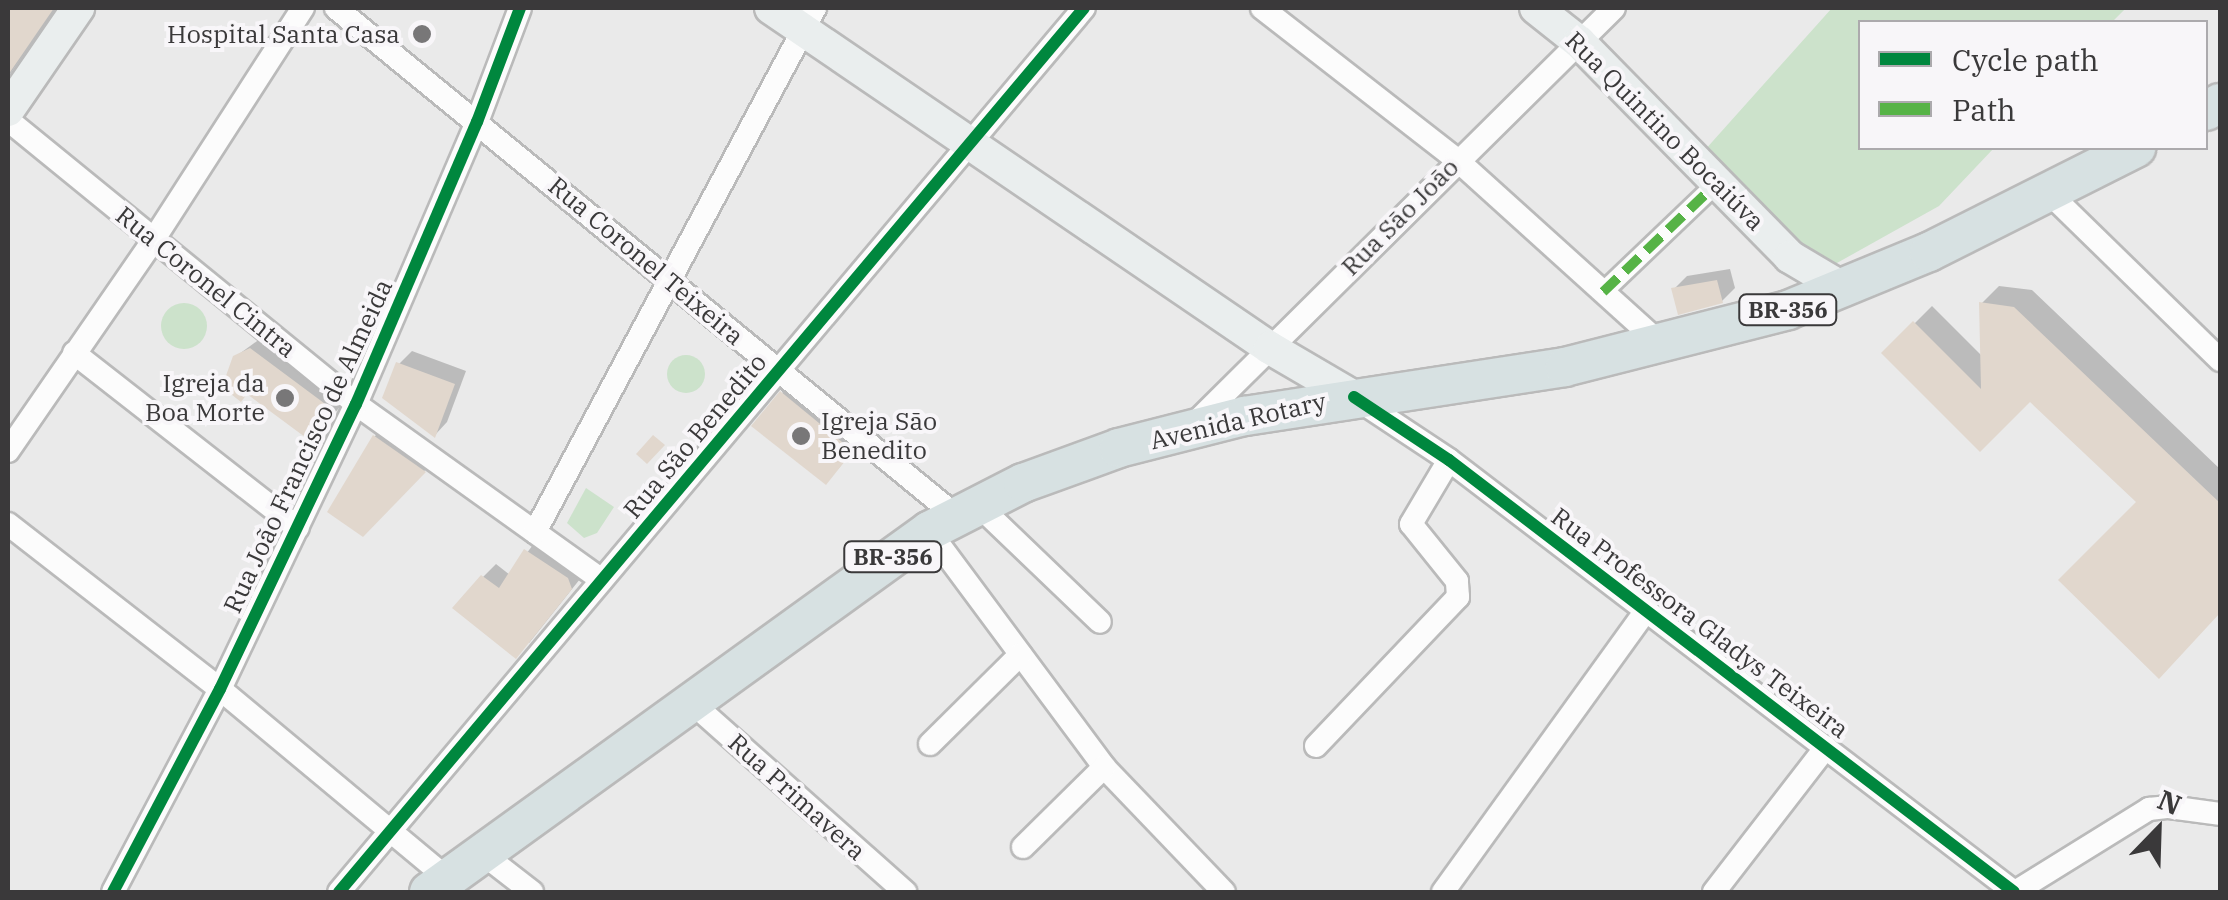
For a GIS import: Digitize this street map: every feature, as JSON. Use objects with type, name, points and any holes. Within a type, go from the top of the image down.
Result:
[{"type":"main road","points":[[8,110],[78,8]]},
{"type":"main road","name":"Rua Professora Gladys Teixeira","points":[[771,8],[809,18],[968,146],[1270,348],[1354,397]]},
{"type":"main road","name":"Rua Quintino Bocaiúva","points":[[1536,8],[1579,42],[1790,258],[1844,289]]},
{"type":"main road","name":"Avenida Rotary","points":[[438,886],[690,701],[954,517],[1119,448],[1189,429],[1354,397],[1566,367],[1788,310],[1844,289],[2050,193],[2132,150]]},
{"type":"main road","points":[[1788,310],[1790,258]]},
{"type":"street","points":[[8,451],[154,239],[303,8]]},
{"type":"street","name":"Rua Coronel Teixeira","points":[[336,8],[954,517]]},
{"type":"street","name":"Rua João Francisco de Almeida","points":[[112,892],[220,690],[356,404],[477,122],[520,8]]},
{"type":"street","name":"Rua São Benedito","points":[[339,892],[1084,8]]},
{"type":"street","points":[[1262,8],[1456,159],[1662,345]]},
{"type":"street","name":"Rua São João","points":[[1189,429],[1456,159],[1614,8]]},
{"type":"street","points":[[535,532],[809,18]]},
{"type":"street","name":"Rua Coronel Cintra","points":[[8,120],[356,404],[602,580]]},
{"type":"street","points":[[1603,292],[1718,182]]},
{"type":"street","points":[[2050,193],[2220,360]]},
{"type":"street","points":[[74,353],[298,528]]},
{"type":"street","name":"Rua Professora Gladys Teixeira","points":[[1354,397],[1449,460],[2014,892]]},
{"type":"street","points":[[1316,746],[1458,597],[1458,581],[1411,524],[1449,460]]},
{"type":"street","points":[[954,517],[1100,622]]},
{"type":"street","points":[[954,517],[1020,656],[1104,768],[1224,892]]},
{"type":"street","points":[[8,524],[394,831],[438,886]]},
{"type":"street","points":[[1444,892],[1646,611]]},
{"type":"street","points":[[930,744],[1020,656]]},
{"type":"street","name":"Rua Primavera","points":[[690,701],[904,892]]},
{"type":"street","points":[[1714,892],[1826,747]]},
{"type":"street","points":[[1023,847],[1104,768]]},
{"type":"street","points":[[2014,892],[2149,809],[2169,807],[2220,814]]},
{"type":"street","points":[[483,854],[532,892]]},
{"type":"green space","points":[[1832,8],[2126,8],[2114,20],[1858,20],[1858,150],[1992,150],[1939,206],[1828,268],[1704,151]]},
{"type":"green space","points":[[184,303],[200,310],[207,326],[200,342],[184,349],[168,342],[161,326],[168,310]]},
{"type":"green space","points":[[686,355],[699,361],[705,374],[699,387],[686,393],[673,387],[667,374],[673,361]]},
{"type":"green space","points":[[586,488],[614,507],[597,533],[584,538],[567,523]]},
{"type":"building","points":[[8,8],[54,8],[8,75]]},
{"type":"building","points":[[1717,280],[1723,303],[1678,315],[1671,288]]},
{"type":"building","points":[[1979,302],[2014,307],[2220,503],[2220,613],[2159,679],[2058,580],[2136,502],[2030,402],[1980,452],[1881,353],[1913,321],[1981,389]]},
{"type":"building","name":"Igreja da Boa Morte","points":[[250,348],[336,412],[313,443],[247,394],[241,402],[222,387],[233,356]]},
{"type":"building","points":[[396,362],[455,384],[435,438],[382,398]]},
{"type":"building","name":"Igreja São Benedito","points":[[780,391],[853,451],[826,485],[751,426]]},
{"type":"building","points":[[373,435],[426,472],[363,537],[327,512]]},
{"type":"building","points":[[653,435],[665,445],[647,464],[636,454]]},
{"type":"building","points":[[524,549],[568,578],[572,589],[516,659],[452,608],[481,575],[499,588]]},
{"type":"marked path","points":[[1603,292],[1718,182]]},
{"type":"cycle path","points":[[113,892],[220,689],[356,404],[477,122],[520,8]]},
{"type":"cycle path","points":[[339,892],[1084,8]]},
{"type":"cycle path","points":[[1354,397],[1449,460],[2014,892]]},
{"type":"place","name":"Hospital Santa Casa","points":[[422,34]]},
{"type":"place","name":"Igreja da Boa Morte","points":[[285,398]]},
{"type":"place","name":"Igreja São Benedito","points":[[801,436]]}]
